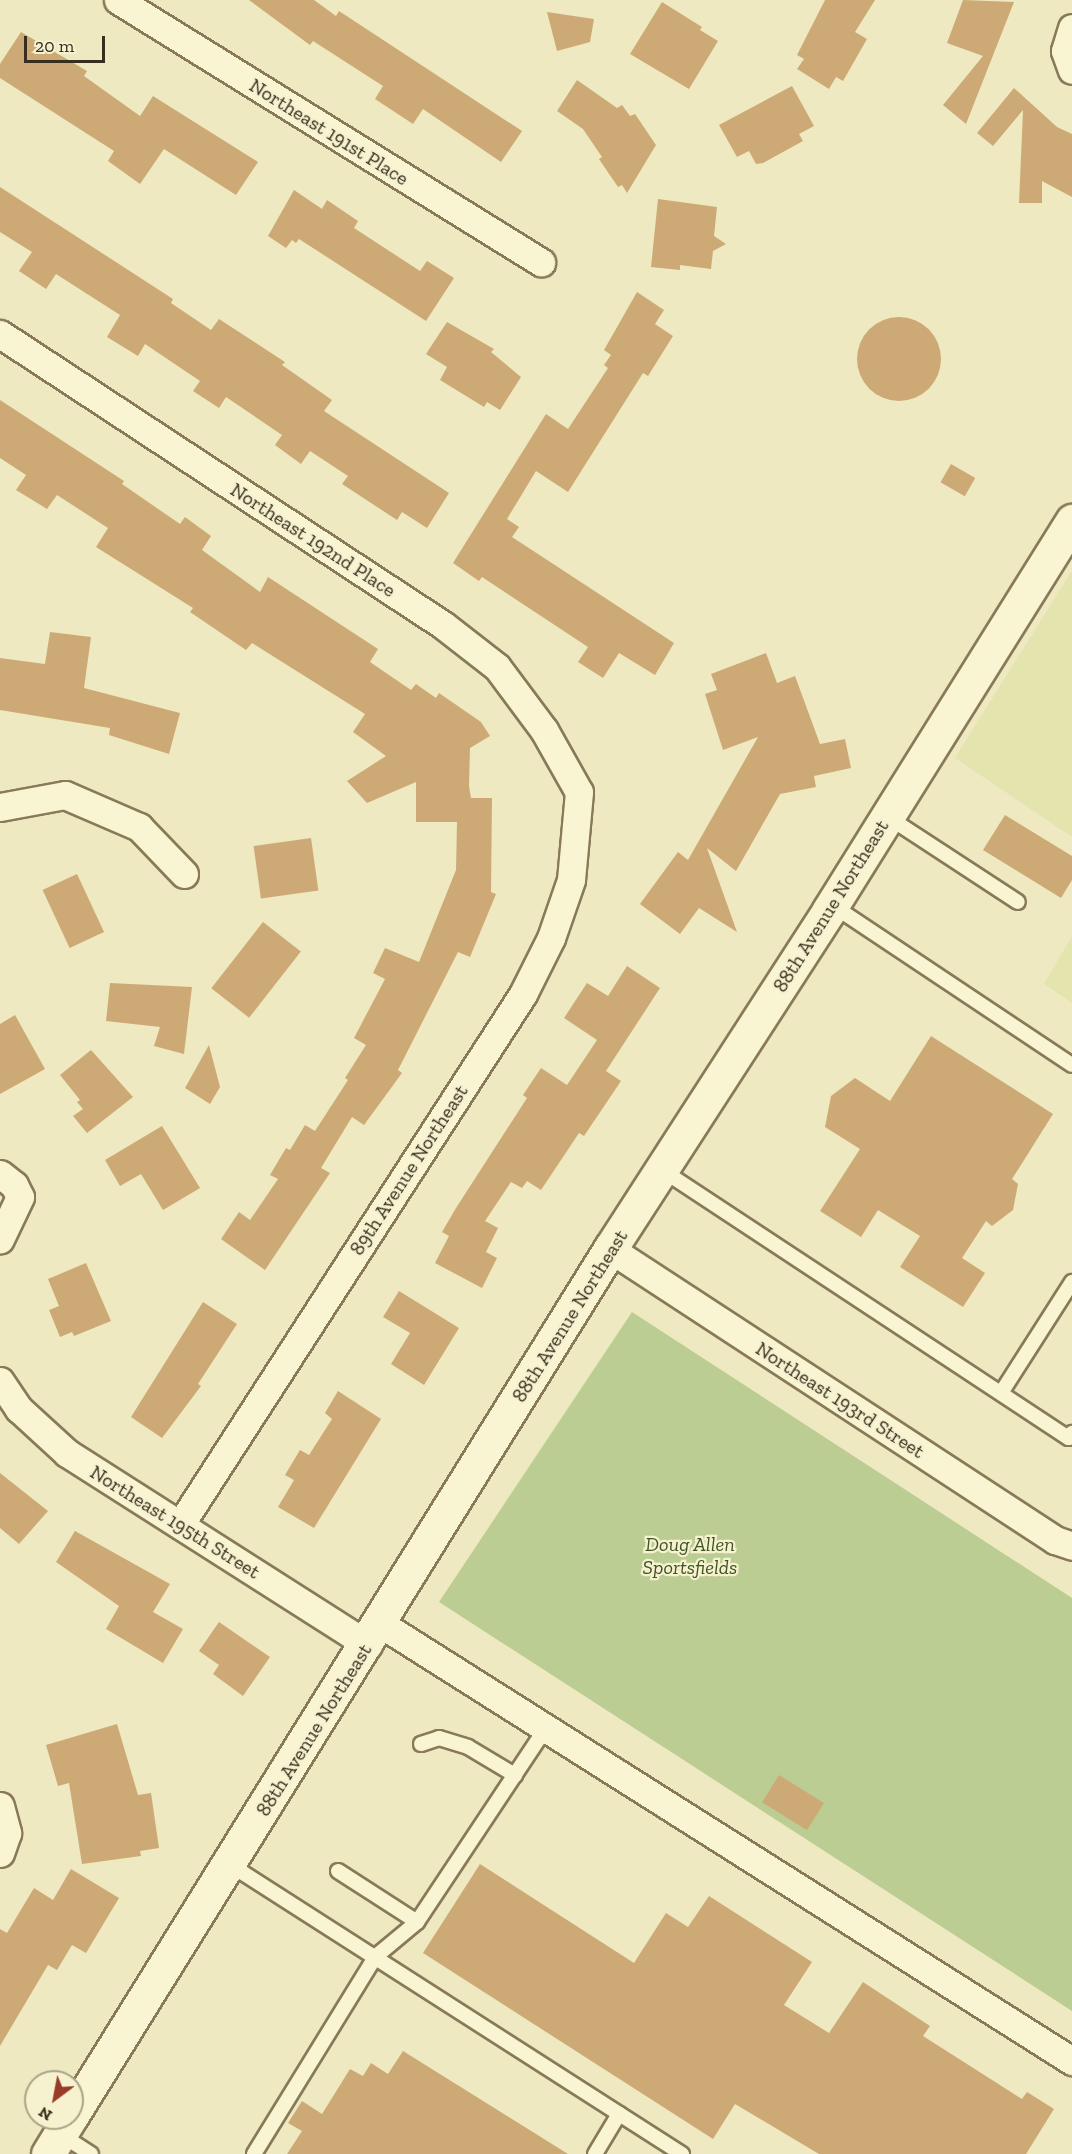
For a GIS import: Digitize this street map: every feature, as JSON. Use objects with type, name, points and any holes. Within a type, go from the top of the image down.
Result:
[{"type":"street","name":"Northeast 191st Place","points":[[118,0],[541,262]]},
{"type":"street","points":[[1072,28],[1065,51],[1072,70]]},
{"type":"street","name":"Northeast 192nd Place","points":[[0,334],[443,625],[498,667],[544,730],[579,792]]},
{"type":"street","name":"88th Avenue Northeast","points":[[84,2095],[374,1634],[610,1249],[888,817],[1072,521]]},
{"type":"street","name":"89th Avenue Northeast","points":[[180,1525],[523,994],[551,938],[571,880],[579,792]]},
{"type":"street","points":[[0,807],[65,795],[139,827],[184,874]]},
{"type":"street","points":[[0,1174],[14,1185],[20,1197],[0,1239]]},
{"type":"street","name":"Northeast 193rd Street","points":[[610,1249],[1055,1540],[1072,1546]]},
{"type":"street","name":"Northeast 195th Street","points":[[0,1381],[19,1409],[67,1453],[180,1525],[545,1729],[1072,2061]]},
{"type":"street","points":[[0,1806],[7,1833],[0,1852]]},
{"type":"lane","points":[[888,817],[1018,902]]},
{"type":"lane","points":[[832,905],[1072,1065]]},
{"type":"lane","points":[[662,1170],[1069,1438],[1072,1433]]},
{"type":"lane","points":[[1001,1393],[1072,1282]]},
{"type":"lane","points":[[254,2154],[375,1958],[417,1922],[545,1729]]},
{"type":"lane","points":[[421,1744],[439,1738],[468,1747],[515,1775]]},
{"type":"lane","points":[[229,1864],[682,2154]]},
{"type":"lane","points":[[338,1872],[417,1922]]},
{"type":"lane","points":[[595,2154],[620,2114]]},
{"type":"lane","points":[[62,2130],[91,2154]]},
{"type":"green space","points":[[1072,571],[1072,837],[955,758]]},
{"type":"green space","points":[[1072,936],[1072,1003],[1044,984]]},
{"type":"green space","name":"Doug Allen Sportsfields","points":[[632,1312],[1072,1598],[1072,2011],[439,1602]]},
{"type":"building","points":[[249,0],[314,0],[336,16],[339,11],[522,131],[501,162],[423,109],[413,124],[375,99],[383,86],[313,41],[310,45]]},
{"type":"building","points":[[825,0],[875,0],[855,32],[867,39],[843,81],[836,77],[829,89],[797,69],[804,59],[797,55]]},
{"type":"building","points":[[963,0],[1014,2],[966,124],[943,105],[983,56],[947,43]]},
{"type":"building","points":[[662,2],[702,27],[700,30],[718,41],[689,89],[630,54]]},
{"type":"building","points":[[547,12],[594,19],[590,42],[557,51]]},
{"type":"building","points":[[21,32],[87,71],[84,76],[140,116],[153,96],[258,162],[236,195],[164,149],[140,184],[108,161],[114,151],[0,78],[0,64]]},
{"type":"building","points":[[577,80],[617,108],[622,105],[630,116],[635,114],[656,145],[627,193],[622,185],[618,187],[599,159],[602,157],[583,129],[557,111]]},
{"type":"building","points":[[792,86],[814,126],[799,134],[803,141],[763,163],[756,164],[749,151],[737,157],[719,125]]},
{"type":"building","points":[[1014,88],[1057,127],[1072,134],[1072,197],[1042,181],[1042,203],[1019,203],[1023,110],[993,146],[977,133]]},
{"type":"building","points":[[0,187],[173,299],[171,303],[211,330],[219,319],[285,362],[282,365],[332,400],[324,411],[449,493],[427,528],[402,512],[397,520],[342,484],[348,476],[310,451],[301,464],[275,445],[282,435],[226,397],[219,408],[193,391],[200,381],[145,344],[138,356],[107,337],[120,315],[56,274],[46,289],[19,271],[32,252],[0,232]]},
{"type":"building","points":[[294,190],[322,209],[327,200],[358,221],[354,228],[420,271],[427,261],[454,278],[426,321],[299,239],[296,243],[292,240],[286,248],[268,236]]},
{"type":"building","points":[[658,199],[717,207],[714,236],[726,244],[713,251],[711,269],[680,265],[680,270],[651,267]]},
{"type":"building","points":[[637,292],[664,310],[655,324],[673,336],[648,376],[643,373],[568,492],[536,471],[507,519],[519,527],[512,537],[674,643],[655,675],[619,653],[603,678],[578,662],[588,647],[482,577],[479,581],[453,563],[546,414],[568,429],[608,368],[604,365],[611,355],[604,350]]},
{"type":"building","points":[[899,317],[915,320],[929,329],[938,343],[941,359],[938,375],[929,389],[915,398],[899,401],[883,398],[869,389],[860,375],[857,359],[860,343],[869,329],[883,320]]},
{"type":"building","points":[[447,322],[494,349],[491,352],[521,377],[500,410],[487,402],[484,407],[440,380],[447,367],[426,354]]},
{"type":"building","points":[[0,400],[124,481],[122,484],[180,524],[185,517],[211,536],[202,550],[260,592],[268,577],[378,649],[370,662],[411,690],[416,684],[436,698],[439,693],[481,722],[490,736],[470,748],[469,786],[471,798],[492,798],[491,892],[496,894],[470,957],[458,952],[398,1070],[402,1073],[364,1125],[352,1117],[321,1168],[330,1173],[265,1270],[221,1239],[239,1212],[250,1220],[278,1179],[270,1175],[286,1148],[290,1150],[305,1125],[315,1131],[348,1080],[345,1078],[366,1045],[354,1038],[385,979],[373,973],[385,948],[419,962],[456,870],[457,822],[416,822],[416,782],[367,803],[347,781],[386,756],[353,732],[365,714],[252,643],[246,650],[190,612],[193,608],[96,547],[108,528],[57,495],[47,509],[16,490],[26,475],[0,458]]},
{"type":"building","points":[[951,464],[975,478],[965,496],[940,482]]},
{"type":"building","points":[[50,632],[91,637],[84,688],[180,713],[169,754],[109,735],[110,728],[0,710],[0,658],[45,664]]},
{"type":"building","points":[[766,653],[777,683],[795,676],[820,744],[845,739],[851,768],[814,776],[816,787],[780,794],[736,871],[707,848],[737,932],[699,908],[680,934],[640,904],[678,852],[688,860],[758,737],[723,750],[705,694],[717,690],[711,674]]},
{"type":"building","points":[[1005,815],[1072,856],[1072,880],[1061,898],[983,850]]},
{"type":"building","points":[[311,838],[318,890],[261,899],[254,846]]},
{"type":"building","points":[[77,874],[104,932],[70,948],[43,890]]},
{"type":"building","points":[[263,922],[301,952],[249,1018],[211,988]]},
{"type":"building","points":[[627,966],[660,988],[606,1071],[621,1081],[584,1136],[579,1133],[541,1190],[527,1181],[522,1188],[511,1182],[485,1221],[498,1228],[486,1252],[497,1258],[482,1288],[435,1263],[449,1236],[442,1232],[527,1098],[523,1095],[541,1068],[567,1085],[597,1040],[564,1018],[587,983],[608,996]]},
{"type":"building","points":[[110,983],[192,987],[184,1054],[154,1046],[160,1027],[106,1021]]},
{"type":"building","points":[[15,1015],[45,1069],[0,1094],[0,1024]]},
{"type":"building","points":[[931,1036],[1053,1114],[1012,1179],[1018,1184],[1013,1210],[992,1226],[986,1221],[962,1258],[985,1273],[963,1307],[900,1267],[920,1236],[878,1210],[861,1237],[820,1211],[860,1149],[825,1127],[831,1096],[855,1078],[890,1101]]},
{"type":"building","points":[[209,1045],[220,1087],[210,1104],[185,1088]]},
{"type":"building","points":[[91,1050],[133,1097],[87,1133],[73,1116],[83,1109],[77,1102],[80,1100],[60,1075]]},
{"type":"building","points":[[162,1126],[200,1188],[163,1210],[141,1174],[120,1186],[105,1160]]},
{"type":"building","points":[[86,1263],[111,1321],[74,1336],[72,1332],[60,1337],[49,1310],[59,1306],[48,1279]]},
{"type":"building","points":[[399,1291],[459,1328],[424,1385],[391,1364],[410,1333],[383,1317]]},
{"type":"building","points":[[203,1302],[237,1324],[198,1384],[201,1386],[162,1438],[131,1417]]},
{"type":"building","points":[[338,1391],[381,1419],[314,1528],[278,1507],[294,1480],[285,1475],[300,1450],[309,1455],[332,1419],[325,1413]]},
{"type":"building","points":[[0,1473],[48,1511],[19,1544],[0,1528]]},
{"type":"building","points":[[75,1531],[170,1584],[153,1612],[183,1629],[163,1663],[106,1629],[119,1606],[56,1562]]},
{"type":"building","points":[[219,1622],[270,1657],[243,1696],[213,1674],[219,1665],[199,1651]]},
{"type":"building","points":[[117,1724],[138,1795],[151,1793],[159,1848],[140,1851],[141,1856],[82,1864],[69,1783],[58,1786],[46,1745]]},
{"type":"building","points":[[779,1775],[824,1803],[807,1830],[762,1802]]},
{"type":"building","points":[[480,1864],[634,1963],[666,1913],[688,1927],[709,1896],[812,1962],[784,2005],[829,2033],[863,1982],[930,2026],[923,2036],[1022,2099],[1027,2092],[1054,2109],[1026,2154],[819,2154],[735,2104],[713,2139],[423,1953]]},
{"type":"building","points":[[71,1869],[119,1898],[86,1953],[72,1945],[57,1970],[48,1965],[0,2046],[0,1929],[7,1933],[34,1888],[53,1900]]},
{"type":"building","points":[[403,2051],[568,2154],[287,2154],[302,2131],[288,2123],[302,2101],[322,2114],[350,2069],[363,2076],[371,2063],[388,2074]]}]
